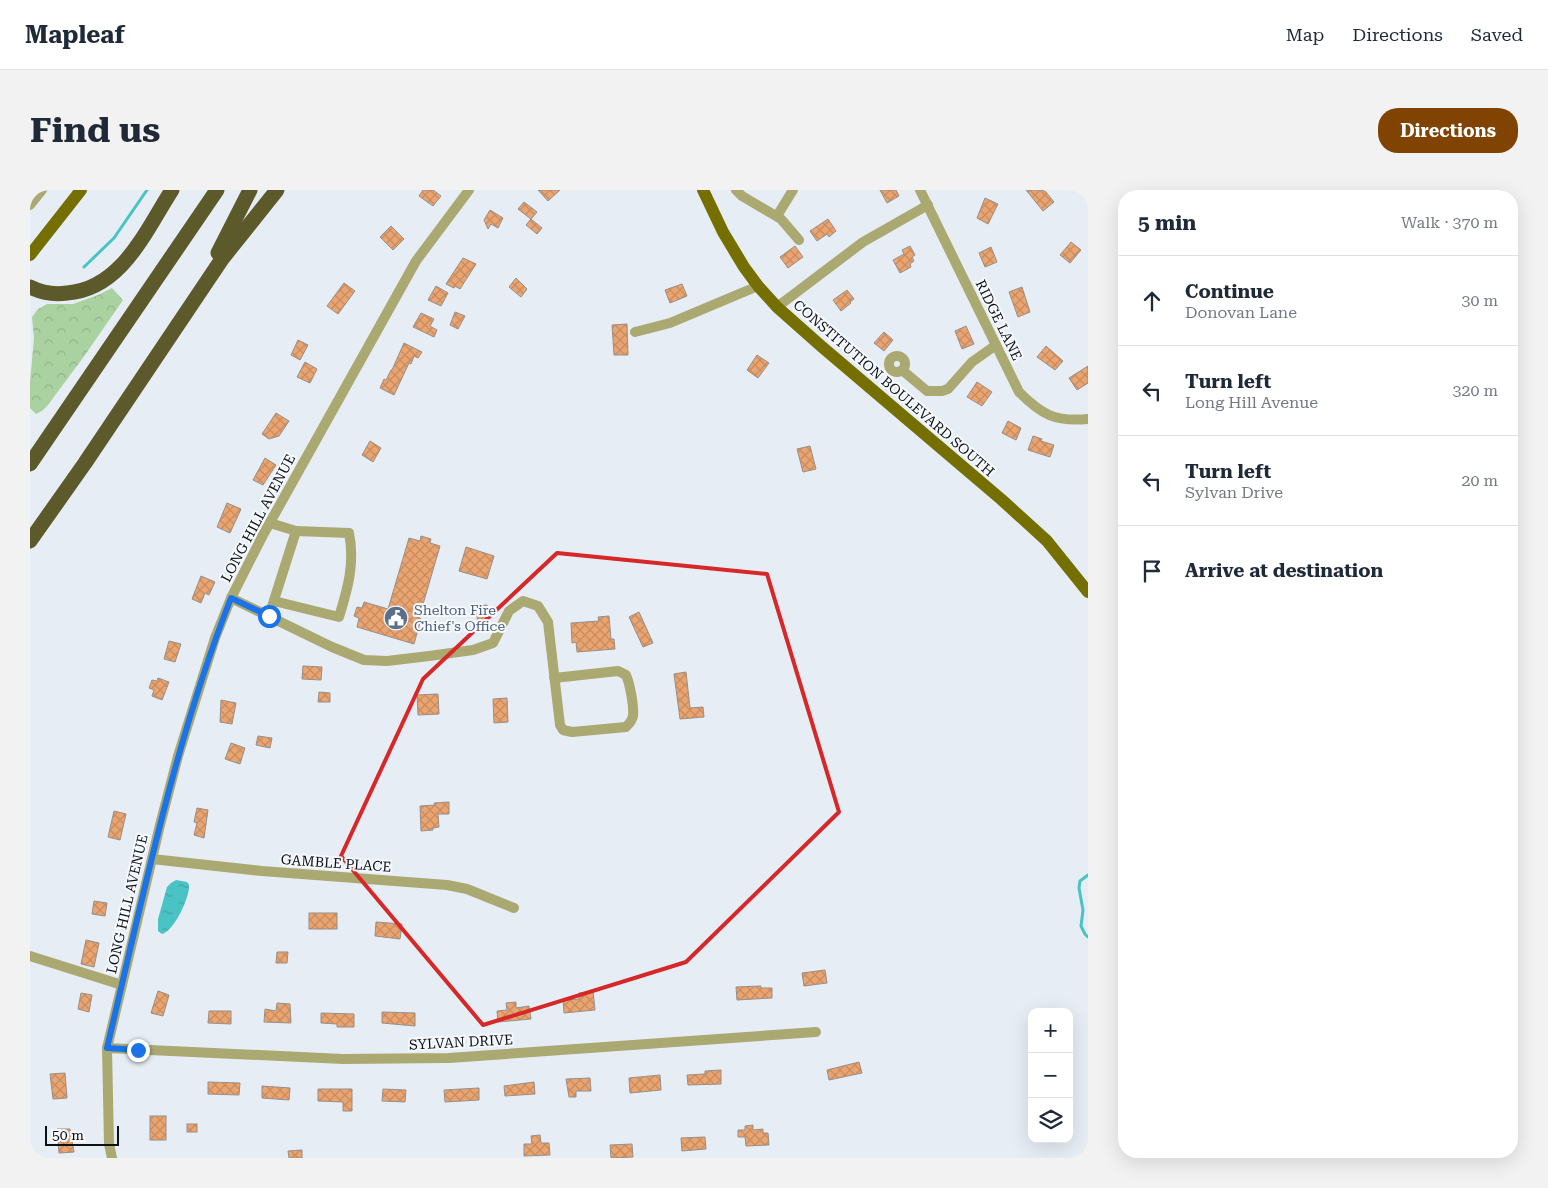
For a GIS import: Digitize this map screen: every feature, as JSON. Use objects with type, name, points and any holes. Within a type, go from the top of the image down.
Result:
[{"type":"highway","points":[[30,287],[55,294],[75,293],[96,287],[127,260],[172,190]]},
{"type":"highway","points":[[30,464],[217,190]]},
{"type":"highway","points":[[171,337],[250,190]]},
{"type":"highway","points":[[30,541],[171,337],[222,259],[277,190]]},
{"type":"main road","points":[[30,255],[81,190]]},
{"type":"main road","name":"CONSTITUTION BOULEVARD SOUTH","points":[[703,190],[723,232],[744,267],[777,307],[1048,541],[1088,592]]},
{"type":"street","points":[[30,206],[42,190]]},
{"type":"street","name":"LONG HILL AVENUE","points":[[112,1158],[107,1048],[162,816],[215,638],[231,598],[270,523],[416,261],[469,190]]},
{"type":"street","points":[[736,190],[742,196],[777,216],[799,240]]},
{"type":"street","points":[[777,216],[793,190]]},
{"type":"street","name":"RIDGE LANE","points":[[920,190],[1019,392],[1036,409],[1054,418],[1088,419]]},
{"type":"street","points":[[777,307],[863,242],[928,206]]},
{"type":"street","points":[[635,332],[670,323],[758,286]]},
{"type":"street","points":[[902,370],[927,391],[942,391],[948,389],[972,362],[996,345]]},
{"type":"street","points":[[270,523],[296,532],[348,533],[351,544],[350,581],[339,617],[274,601]]},
{"type":"street","points":[[269,616],[296,532]]},
{"type":"street","points":[[231,598],[332,647],[364,660],[387,662],[473,650],[492,643],[509,611],[523,601],[538,606],[548,622],[557,710],[560,725],[564,730],[572,732],[626,727],[630,723],[633,716],[629,682],[626,675],[618,672],[554,678]]},
{"type":"street","name":"GAMBLE PLACE","points":[[152,859],[262,871],[448,885],[467,889],[514,908]]},
{"type":"street","points":[[30,956],[122,985]]},
{"type":"street","name":"SYLVAN DRIVE","points":[[107,1048],[343,1059],[449,1058],[816,1032]]},
{"type":"highlighted area","points":[[557,553],[767,574],[839,812],[686,962],[483,1025],[341,856],[423,679]]},
{"type":"green space","points":[[112,288],[123,300],[48,405],[36,414],[30,408],[34,338],[32,317],[38,309],[47,304],[73,304]]},
{"type":"water","points":[[176,880],[187,882],[189,890],[176,920],[167,932],[162,934],[158,931],[158,919],[167,887]]},
{"type":"building","points":[[423,190],[433,190],[441,196],[433,206],[419,196]]},
{"type":"building","points":[[538,190],[560,190],[548,201]]},
{"type":"building","points":[[880,190],[896,190],[899,196],[887,203]]},
{"type":"building","points":[[1026,190],[1042,190],[1054,202],[1043,211]]},
{"type":"building","points":[[985,198],[998,204],[988,224],[977,218]]},
{"type":"building","points":[[524,202],[537,212],[531,219],[518,209]]},
{"type":"building","points":[[490,210],[503,218],[498,228],[491,224],[488,229],[484,220]]},
{"type":"building","points":[[531,219],[542,228],[537,234],[526,225]]},
{"type":"building","points":[[828,219],[836,231],[829,237],[827,234],[817,241],[810,231]]},
{"type":"building","points":[[391,226],[404,239],[393,250],[380,237]]},
{"type":"building","points":[[1071,242],[1081,250],[1070,263],[1060,255]]},
{"type":"building","points":[[795,246],[803,257],[788,268],[780,257]]},
{"type":"building","points":[[910,246],[915,255],[912,257],[914,261],[910,264],[911,267],[900,273],[893,260],[904,254],[902,250]]},
{"type":"building","points":[[991,247],[997,262],[985,267],[979,253]]},
{"type":"building","points":[[463,258],[476,264],[460,289],[455,286],[454,288],[446,284]]},
{"type":"building","points":[[516,278],[527,289],[521,297],[509,287]]},
{"type":"building","points":[[344,283],[355,291],[338,314],[327,306]]},
{"type":"building","points":[[682,284],[687,296],[670,303],[665,290]]},
{"type":"building","points":[[436,286],[448,293],[441,306],[428,300]]},
{"type":"building","points":[[1022,287],[1030,312],[1018,317],[1009,292]]},
{"type":"building","points":[[847,290],[854,299],[841,311],[833,300]]},
{"type":"building","points":[[455,312],[465,316],[458,329],[450,325]]},
{"type":"building","points":[[421,313],[434,319],[430,326],[437,330],[434,337],[413,327]]},
{"type":"building","points":[[627,324],[628,355],[614,355],[612,325]]},
{"type":"building","points":[[966,326],[974,344],[962,349],[955,331]]},
{"type":"building","points":[[884,332],[893,340],[884,351],[874,343]]},
{"type":"building","points":[[298,340],[308,345],[300,360],[291,355]]},
{"type":"building","points":[[404,343],[422,352],[418,358],[414,356],[411,364],[409,363],[394,395],[380,388],[384,379],[386,380],[392,370]]},
{"type":"building","points":[[1046,346],[1063,361],[1055,370],[1037,357]]},
{"type":"building","points":[[757,355],[769,363],[758,378],[747,370]]},
{"type":"building","points":[[305,362],[317,369],[310,383],[297,377]]},
{"type":"building","points":[[1088,366],[1088,383],[1077,390],[1069,378]]},
{"type":"building","points":[[977,382],[992,392],[982,406],[967,397]]},
{"type":"building","points":[[276,413],[289,421],[279,436],[269,439],[262,434]]},
{"type":"building","points":[[1008,421],[1021,428],[1016,440],[1002,433]]},
{"type":"building","points":[[1033,436],[1054,445],[1050,457],[1028,450]]},
{"type":"building","points":[[370,441],[381,448],[373,462],[362,455]]},
{"type":"building","points":[[810,446],[816,469],[803,472],[797,449]]},
{"type":"building","points":[[265,458],[276,465],[263,485],[253,480]]},
{"type":"building","points":[[227,503],[241,509],[230,533],[217,527]]},
{"type":"building","points":[[421,536],[431,539],[430,543],[440,546],[419,618],[421,619],[414,644],[357,627],[359,618],[354,616],[357,607],[362,608],[364,602],[388,609],[409,538],[420,541]]},
{"type":"building","points":[[466,547],[494,556],[487,579],[459,571]]},
{"type":"building","points":[[201,576],[215,582],[209,595],[205,593],[201,603],[192,599]]},
{"type":"building","points":[[487,605],[489,625],[478,626],[476,606]]},
{"type":"building","points":[[639,612],[653,643],[643,647],[629,617]]},
{"type":"building","points":[[609,616],[611,639],[614,639],[615,649],[577,652],[576,642],[572,643],[571,623],[599,621],[598,617]]},
{"type":"building","points":[[169,641],[181,644],[175,662],[164,659]]},
{"type":"building","points":[[303,666],[322,667],[321,680],[302,679]]},
{"type":"building","points":[[686,672],[690,708],[703,707],[704,717],[680,719],[674,674]]},
{"type":"building","points":[[158,678],[169,682],[162,700],[152,696],[154,690],[149,688],[152,680],[157,681]]},
{"type":"building","points":[[319,692],[330,693],[330,702],[318,702]]},
{"type":"building","points":[[438,694],[439,714],[418,715],[417,695]]},
{"type":"building","points":[[507,698],[508,722],[494,723],[493,699]]},
{"type":"building","points":[[221,700],[236,703],[232,724],[220,722]]},
{"type":"building","points":[[258,736],[272,738],[270,748],[256,745]]},
{"type":"building","points":[[231,743],[245,748],[240,764],[225,759]]},
{"type":"building","points":[[449,802],[449,814],[438,814],[439,827],[433,828],[433,830],[421,831],[420,806]]},
{"type":"building","points":[[197,808],[208,810],[204,838],[194,835],[197,823],[194,822]]},
{"type":"building","points":[[114,811],[126,814],[120,840],[108,837]]},
{"type":"building","points":[[94,901],[107,903],[105,916],[92,914]]},
{"type":"building","points":[[309,913],[337,913],[337,929],[309,929]]},
{"type":"building","points":[[376,922],[402,924],[400,939],[375,936]]},
{"type":"building","points":[[86,940],[99,943],[94,967],[81,964]]},
{"type":"building","points":[[277,952],[288,952],[287,963],[276,963]]},
{"type":"building","points":[[825,970],[827,983],[804,986],[802,973]]},
{"type":"building","points":[[761,986],[761,988],[772,988],[772,998],[737,1000],[736,987]]},
{"type":"building","points":[[158,991],[169,995],[163,1016],[151,1013]]},
{"type":"building","points":[[593,991],[595,1010],[564,1013],[563,1000],[579,999],[579,993]]},
{"type":"building","points":[[81,993],[92,995],[89,1012],[78,1009]]},
{"type":"building","points":[[516,1002],[516,1008],[529,1006],[531,1019],[498,1022],[497,1011],[507,1010],[506,1003]]},
{"type":"building","points":[[277,1003],[290,1004],[291,1023],[264,1022],[265,1009],[276,1011]]},
{"type":"building","points":[[209,1011],[231,1011],[231,1024],[208,1023]]},
{"type":"building","points":[[382,1012],[415,1013],[415,1026],[382,1023]]},
{"type":"building","points":[[321,1013],[354,1014],[354,1027],[337,1027],[337,1024],[321,1023]]},
{"type":"building","points":[[859,1062],[862,1073],[829,1080],[827,1070]]},
{"type":"building","points":[[721,1070],[721,1084],[688,1085],[687,1075],[705,1074],[705,1071]]},
{"type":"building","points":[[65,1073],[67,1098],[53,1099],[50,1074]]},
{"type":"building","points":[[660,1075],[661,1090],[630,1093],[629,1078]]},
{"type":"building","points":[[590,1078],[591,1091],[576,1091],[576,1097],[569,1097],[566,1079]]},
{"type":"building","points":[[208,1082],[240,1083],[239,1095],[208,1094]]},
{"type":"building","points":[[534,1082],[535,1094],[505,1096],[504,1086]]},
{"type":"building","points":[[262,1086],[290,1088],[289,1100],[262,1098]]},
{"type":"building","points":[[479,1088],[479,1100],[445,1102],[444,1090]]},
{"type":"building","points":[[318,1089],[352,1089],[352,1111],[343,1111],[343,1102],[318,1101]]},
{"type":"building","points":[[383,1089],[406,1090],[405,1102],[382,1101]]},
{"type":"building","points":[[150,1116],[166,1116],[166,1140],[150,1140]]},
{"type":"building","points":[[187,1124],[197,1124],[197,1132],[187,1132]]},
{"type":"building","points":[[753,1125],[753,1130],[763,1129],[763,1133],[768,1133],[769,1145],[746,1146],[745,1137],[738,1137],[738,1130],[745,1130],[745,1126]]},
{"type":"building","points":[[57,1129],[70,1129],[74,1152],[59,1153]]},
{"type":"building","points":[[540,1135],[541,1143],[549,1143],[550,1155],[524,1156],[524,1144],[532,1144],[531,1136]]},
{"type":"building","points":[[705,1137],[706,1149],[682,1151],[681,1138]]},
{"type":"building","points":[[632,1144],[633,1157],[611,1158],[610,1145]]},
{"type":"building","points":[[302,1150],[302,1158],[289,1158],[288,1151]]},
{"type":"waterway","points":[[84,267],[114,238],[147,190]]},
{"type":"waterway","points":[[1088,875],[1080,881],[1079,888],[1083,910],[1081,926],[1088,937]]},
{"type":"place","name":"Shelton Fire Chief's Office","points":[[396,618]]},
{"type":"route","points":[[138,1050],[107,1048],[160,824],[200,681],[231,598],[269,616]]}]
